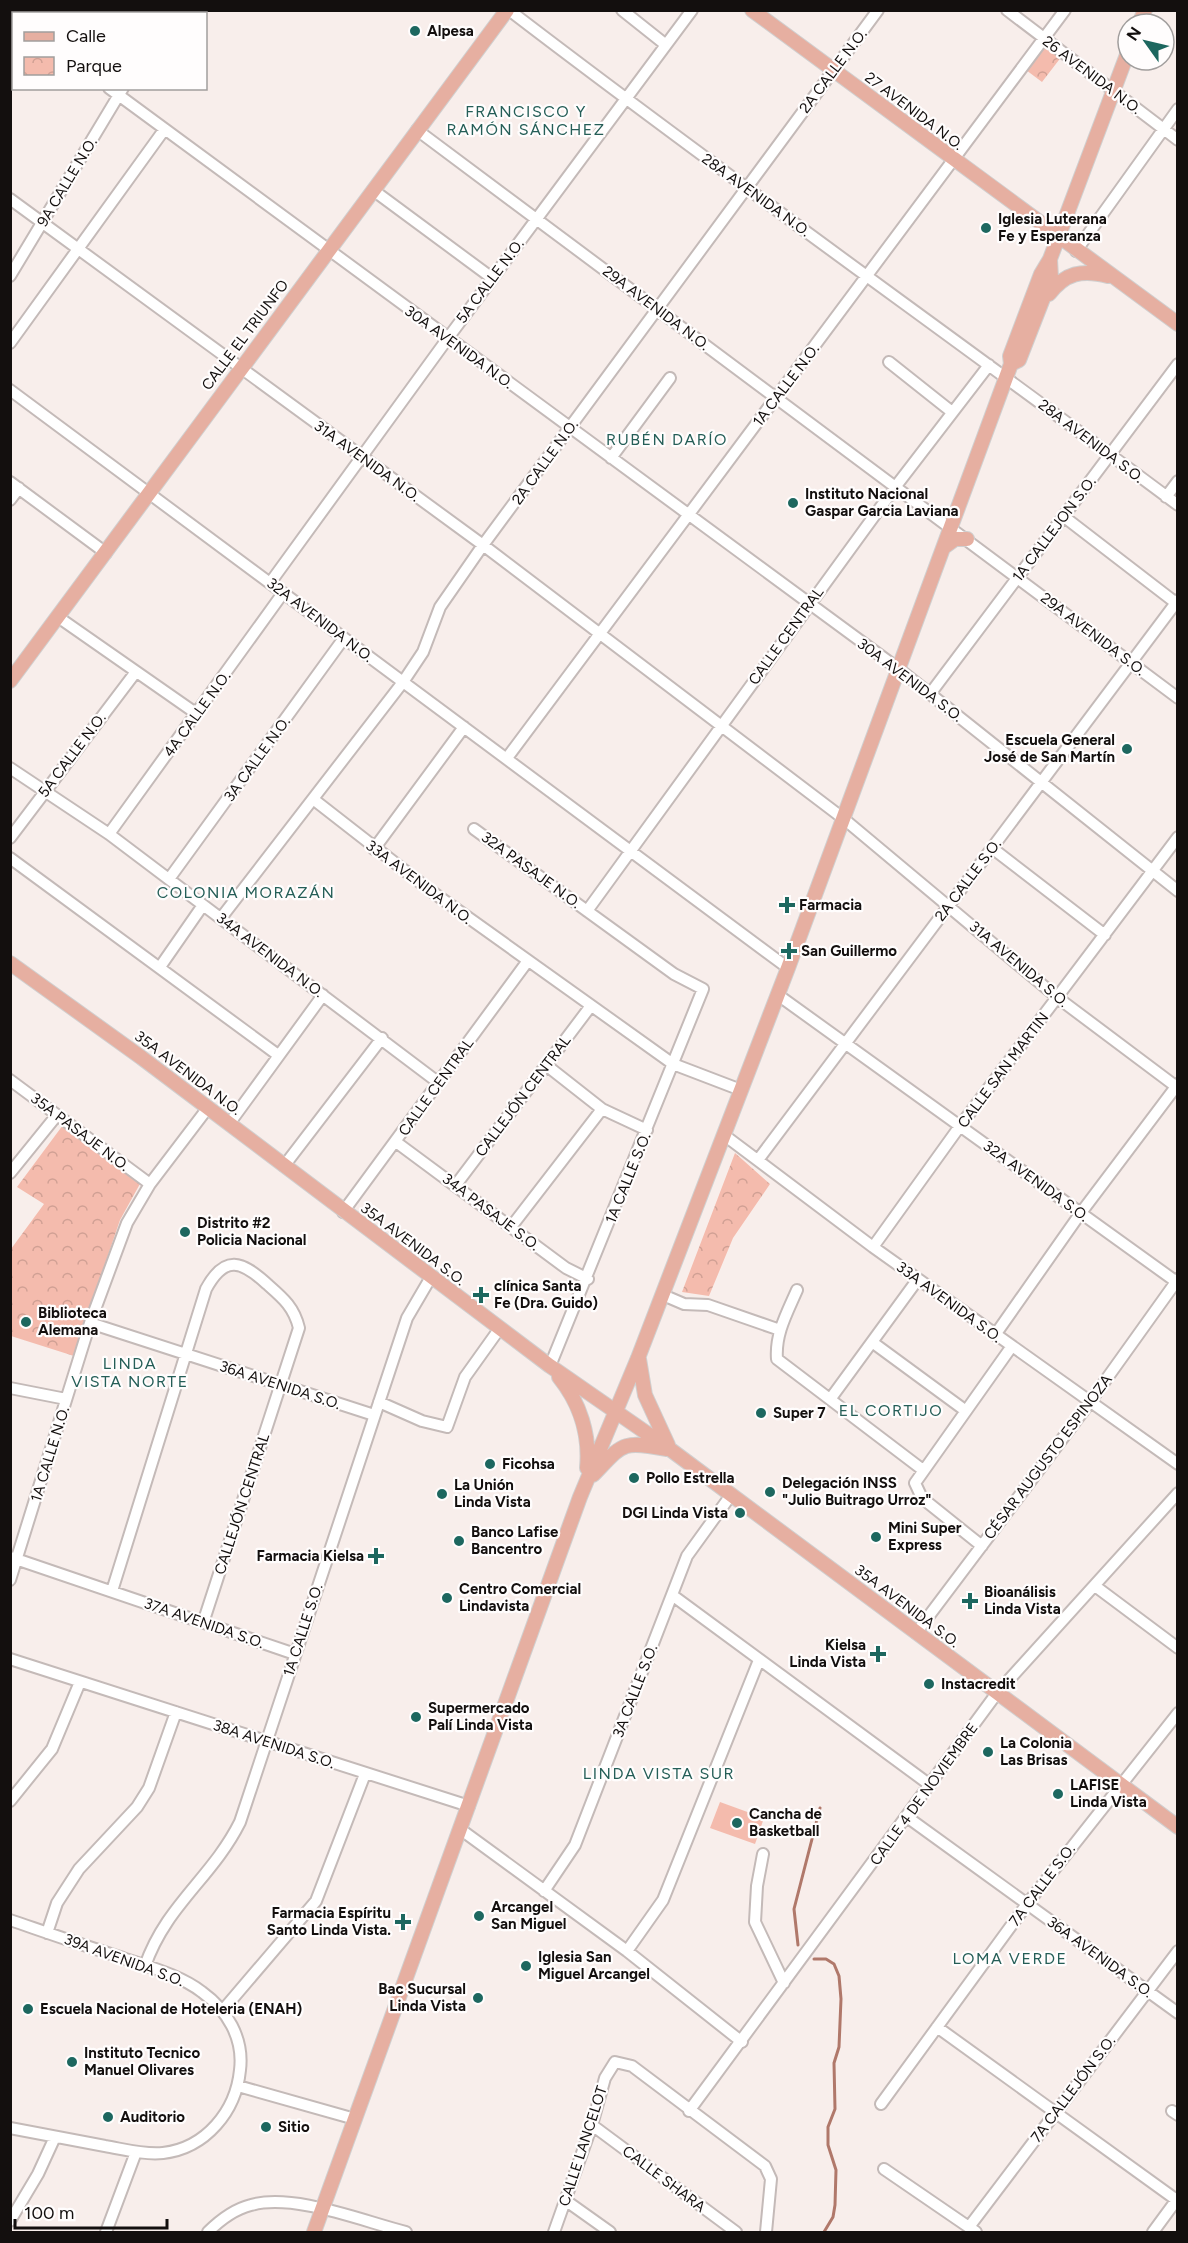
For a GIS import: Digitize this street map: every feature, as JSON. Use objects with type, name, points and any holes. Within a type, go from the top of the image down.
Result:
[{"type":"main road","name":"CALLE EL TRIUNFO","points":[[10,681],[372,190],[508,10]]},
{"type":"main road","name":"27 AVENIDA N.O.","points":[[752,10],[1057,238],[1178,324]]},
{"type":"main road","points":[[314,2232],[586,1482],[638,1358],[788,969],[900,670],[1008,370],[1010,356],[1041,274],[1050,259],[1120,72]]},
{"type":"main road","points":[[1008,370],[1019,360],[1051,278],[1050,259]]},
{"type":"main road","points":[[1037,312],[1055,286],[1077,272],[1097,273],[1116,278]]},
{"type":"main road","points":[[943,549],[955,539],[967,539]]},
{"type":"main road","name":"35A AVENIDA N.O.","points":[[10,963],[229,1124],[343,1212]]},
{"type":"main road","name":"35A AVENIDA S.O.","points":[[343,1212],[550,1366]]},
{"type":"main road","points":[[638,1358],[648,1405],[671,1450]]},
{"type":"main road","points":[[550,1366],[616,1411]]},
{"type":"main road","points":[[550,1366],[577,1405],[585,1428],[589,1452],[586,1482]]},
{"type":"main road","name":"35A AVENIDA S.O.","points":[[616,1411],[1178,1827]]},
{"type":"main road","points":[[586,1482],[619,1449],[628,1444],[671,1450]]},
{"type":"street","name":"28A AVENIDA N.O.","points":[[508,10],[625,100],[989,364],[1008,370]]},
{"type":"street","points":[[622,10],[666,45]]},
{"type":"street","name":"5A CALLE N.O.","points":[[270,583],[492,278],[692,10]]},
{"type":"street","name":"2A CALLE N.O.","points":[[221,918],[403,682],[423,652],[440,607],[483,545],[878,10]]},
{"type":"street","name":"26 AVENIDA N.O.","points":[[1007,10],[1178,140]]},
{"type":"street","name":"1A CALLE N.O.","points":[[507,759],[1065,10]]},
{"type":"street","name":"30A AVENIDA N.O.","points":[[121,92],[165,130],[810,605]]},
{"type":"street","name":"9A CALLE N.O.","points":[[10,276],[121,92]]},
{"type":"street","points":[[1076,251],[1178,109]]},
{"type":"street","points":[[10,343],[165,130]]},
{"type":"street","name":"29A AVENIDA N.O.","points":[[417,130],[951,527]]},
{"type":"street","points":[[372,190],[492,278]]},
{"type":"street","name":"31A AVENIDA N.O.","points":[[10,199],[483,545],[721,726]]},
{"type":"street","points":[[889,362],[952,412]]},
{"type":"street","name":"CALLE CENTRAL","points":[[587,911],[896,486],[989,364]]},
{"type":"street","name":"1A CALLEJON S.O.","points":[[930,694],[1178,364]]},
{"type":"street","name":"28A AVENIDA S.O.","points":[[1008,370],[1109,454],[1178,506]]},
{"type":"street","points":[[611,458],[670,378]]},
{"type":"street","name":"32A AVENIDA N.O.","points":[[10,390],[630,850]]},
{"type":"street","points":[[1166,497],[1178,481]]},
{"type":"street","points":[[10,500],[15,485],[106,553]]},
{"type":"street","points":[[1063,516],[1177,601]]},
{"type":"street","name":"29A AVENIDA S.O.","points":[[951,527],[1178,698]]},
{"type":"street","name":"4A CALLE N.O.","points":[[109,834],[283,593]]},
{"type":"street","name":"2A CALLE S.O.","points":[[758,1160],[1177,601]]},
{"type":"street","name":"30A AVENIDA S.O.","points":[[810,605],[900,670],[1178,891]]},
{"type":"street","points":[[58,617],[135,673],[197,714]]},
{"type":"street","name":"3A CALLE N.O.","points":[[169,879],[344,638]]},
{"type":"street","name":"5A CALLE N.O.","points":[[10,838],[135,673]]},
{"type":"street","name":"31A AVENIDA S.O.","points":[[721,726],[844,819],[1058,998],[1177,1086]]},
{"type":"street","points":[[374,849],[464,727]]},
{"type":"street","name":"34A AVENIDA N.O.","points":[[10,768],[109,834],[439,1083]]},
{"type":"street","name":"33A AVENIDA N.O.","points":[[314,800],[374,849],[527,962]]},
{"type":"street","name":"32A PASAJE N.O.","points":[[474,829],[674,974],[703,989]]},
{"type":"street","name":"CALLE SAN MARTIN","points":[[873,1247],[960,1126],[1178,837]]},
{"type":"street","points":[[992,848],[1105,935]]},
{"type":"street","points":[[630,850],[788,969]]},
{"type":"street","points":[[10,858],[278,1055]]},
{"type":"street","points":[[160,967],[203,905]]},
{"type":"street","points":[[527,962],[673,1064],[741,1090]]},
{"type":"street","name":"CALLE CENTRAL","points":[[343,1212],[527,962]]},
{"type":"street","name":"1A CALLE S.O.","points":[[550,1366],[588,1280],[703,989]]},
{"type":"street","points":[[229,1124],[323,995]]},
{"type":"street","name":"32A AVENIDA S.O.","points":[[778,995],[846,1042],[1080,1214],[1177,1281]]},
{"type":"street","name":"CALLEJÓN CENTRAL","points":[[455,1186],[590,1007]]},
{"type":"street","points":[[284,1166],[382,1038]]},
{"type":"street","points":[[546,1065],[603,1109],[647,1130]]},
{"type":"street","name":"35A PASAJE N.O.","points":[[10,1080],[150,1184]]},
{"type":"street","points":[[995,1335],[1080,1214],[1177,1086]]},
{"type":"street","name":"1A CALLE N.O.","points":[[10,1580],[14,1558],[90,1323],[127,1223],[150,1184],[207,1109]]},
{"type":"street","points":[[511,1227],[603,1109]]},
{"type":"street","points":[[10,1173],[57,1114]]},
{"type":"street","name":"33A AVENIDA S.O.","points":[[724,1135],[873,1247],[1178,1464]]},
{"type":"street","name":"34A PASAJE S.O.","points":[[396,1142],[566,1268],[588,1280]]},
{"type":"street","points":[[112,1591],[206,1289],[214,1275],[223,1268],[238,1264],[258,1276],[288,1302],[296,1315],[298,1328],[280,1385]]},
{"type":"street","name":"1A CALLE S.O.","points":[[145,1966],[154,1940],[170,1915],[229,1844],[240,1822],[406,1318],[431,1278]]},
{"type":"street","points":[[831,1398],[918,1279]]},
{"type":"street","name":"CÉSAR AUGUSTO ESPINOZA","points":[[916,1633],[1090,1402],[1177,1281]]},
{"type":"street","points":[[797,1290],[780,1330],[776,1345],[777,1359],[923,1470]]},
{"type":"street","points":[[663,1294],[684,1304],[708,1305],[780,1330]]},
{"type":"street","name":"36A AVENIDA S.O.","points":[[90,1323],[375,1415]]},
{"type":"street","points":[[379,1402],[422,1421],[447,1427],[465,1377],[500,1329]]},
{"type":"street","points":[[872,1342],[966,1411]]},
{"type":"street","points":[[982,1546],[922,1498],[915,1483],[1012,1347]]},
{"type":"street","name":"CALLEJÓN CENTRAL","points":[[203,1623],[280,1385]]},
{"type":"street","points":[[10,1388],[66,1399]]},
{"type":"street","name":"CALLE 4 DE NOVIEMBRE","points":[[689,2111],[997,1693],[1178,1493]]},
{"type":"street","name":"3A CALLE S.O.","points":[[544,1891],[575,1845],[687,1556],[731,1495]]},
{"type":"street","name":"37A AVENIDA S.O.","points":[[14,1558],[295,1654]]},
{"type":"street","points":[[1095,1586],[1178,1648]]},
{"type":"street","points":[[672,1595],[930,1785]]},
{"type":"street","name":"38A AVENIDA S.O.","points":[[10,1659],[469,1806]]},
{"type":"street","points":[[627,1951],[663,1900],[759,1659]]},
{"type":"street","points":[[10,1801],[52,1749],[80,1682]]},
{"type":"street","points":[[47,1933],[57,1903],[79,1869],[137,1807],[149,1788],[176,1712]]},
{"type":"street","name":"7A CALLE S.O.","points":[[880,2103],[1027,1904],[1119,1784],[1178,1713]]},
{"type":"street","points":[[223,2010],[316,1901],[365,1774]]},
{"type":"street","name":"36A AVENIDA S.O.","points":[[907,1817],[1178,2013]]},
{"type":"street","points":[[460,1828],[627,1951],[742,2042]]},
{"type":"street","points":[[763,1854],[757,1886],[755,1922],[784,1983]]},
{"type":"street","name":"39A AVENIDA S.O.","points":[[10,1920],[145,1966],[182,1980],[202,1991],[223,2010],[233,2027],[239,2047],[241,2067],[238,2086]]},
{"type":"street","name":"7A CALLEJÓN S.O.","points":[[973,2230],[1055,2113],[1178,1951]]},
{"type":"street","points":[[937,2027],[1177,2199],[1152,2232]]},
{"type":"street","name":"CALLE LANCELOT","points":[[555,2232],[592,2125],[604,2078],[615,2062],[632,2066],[689,2111]]},
{"type":"street","points":[[10,2128],[136,2152],[172,2151],[189,2146],[211,2132],[228,2111],[238,2086],[355,2119]]},
{"type":"street","points":[[689,2111],[770,2172],[766,2232]]},
{"type":"street","name":"CALLE SHARA","points":[[592,2125],[736,2232]]},
{"type":"street","points":[[10,2221],[38,2174],[55,2137]]},
{"type":"street","points":[[106,2232],[136,2152]]},
{"type":"street","points":[[884,2169],[973,2230]]},
{"type":"street","points":[[565,2200],[610,2232]]},
{"type":"street","points":[[208,2232],[227,2216],[249,2205],[273,2201],[322,2210],[406,2232]]},
{"type":"green space","points":[[1045,43],[1062,56],[1042,82],[1026,70]]},
{"type":"green space","points":[[63,1125],[141,1182],[120,1220],[74,1356],[11,1336],[11,1249],[44,1204],[17,1187]]},
{"type":"green space","points":[[735,1153],[770,1184],[733,1238],[709,1296],[682,1292]]},
{"type":"green space","name":"Cancha de Basketball","points":[[720,1802],[764,1818],[755,1844],[710,1828]]},
{"type":"waterway","points":[[798,1945],[794,1909],[820,1808]]},
{"type":"waterway","points":[[814,1959],[826,1959],[834,1964],[839,1976],[841,1999],[839,2047],[834,2063],[835,2109],[828,2127],[828,2145],[836,2170],[835,2205],[833,2217],[824,2232]]},
{"type":"place","name":"Alpesa","points":[[415,31]]},
{"type":"place","name":"Iglesia Luterana Fe y Esperanza","points":[[986,228]]},
{"type":"place","name":"Instituto Nacional Gaspar Garcia Laviana","points":[[793,503]]},
{"type":"place","name":"Escuela General José de San Martín","points":[[1127,749]]},
{"type":"place","name":"Farmacia","points":[[787,905]]},
{"type":"place","name":"San Guillermo","points":[[789,951]]},
{"type":"place","name":"Distrito #2 Policia Nacional","points":[[185,1232]]},
{"type":"place","name":"clínica Santa Fe (Dra. Guido)","points":[[481,1295]]},
{"type":"place","name":"Biblioteca Alemana","points":[[26,1322]]},
{"type":"place","name":"Super 7","points":[[761,1413]]},
{"type":"place","name":"Ficohsa","points":[[490,1464]]},
{"type":"place","name":"Pollo Estrella","points":[[634,1478]]},
{"type":"place","name":"Delegación INSS \"Julio Buitrago Urroz\"","points":[[770,1492]]},
{"type":"place","name":"La Unión Linda Vista","points":[[442,1494]]},
{"type":"place","name":"DGI Linda Vista","points":[[740,1513]]},
{"type":"place","name":"Mini Super Express","points":[[876,1537]]},
{"type":"place","name":"Banco Lafise Bancentro","points":[[459,1541]]},
{"type":"place","name":"Farmacia Kielsa","points":[[376,1556]]},
{"type":"place","name":"Centro Comercial Lindavista","points":[[447,1598]]},
{"type":"place","name":"Bioanálisis Linda Vista","points":[[970,1601]]},
{"type":"place","name":"Kielsa Linda Vista","points":[[878,1654]]},
{"type":"place","name":"Instacredit","points":[[929,1684]]},
{"type":"place","name":"Supermercado Palí Linda Vista","points":[[416,1717]]},
{"type":"place","name":"La Colonia Las Brisas","points":[[988,1752]]},
{"type":"place","name":"LAFISE Linda Vista","points":[[1058,1794]]},
{"type":"place","name":"Cancha de Basketball","points":[[737,1823]]},
{"type":"place","name":"Arcangel San Miguel","points":[[479,1916]]},
{"type":"place","name":"Farmacia Espíritu Santo Linda Vista.","points":[[403,1922]]},
{"type":"place","name":"Iglesia San Miguel Arcangel","points":[[526,1966]]},
{"type":"place","name":"Bac Sucursal Linda Vista","points":[[478,1998]]},
{"type":"place","name":"Escuela Nacional de Hoteleria (ENAH)","points":[[28,2009]]},
{"type":"place","name":"Instituto Tecnico Manuel Olivares","points":[[72,2062]]},
{"type":"place","name":"Auditorio","points":[[108,2117]]},
{"type":"place","name":"Sitio","points":[[266,2127]]},
{"type":"district","name":"FRANCISCO Y RAMÓN SÁNCHEZ","points":[[526,120]]},
{"type":"district","name":"RUBÉN DARÍO","points":[[667,439]]},
{"type":"district","name":"COLONIA MORAZÁN","points":[[246,892]]},
{"type":"district","name":"LINDA VISTA NORTE","points":[[130,1372]]},
{"type":"district","name":"EL CORTIJO","points":[[891,1410]]},
{"type":"district","name":"LINDA VISTA SUR","points":[[659,1773]]},
{"type":"district","name":"LOMA VERDE","points":[[1010,1958]]}]
